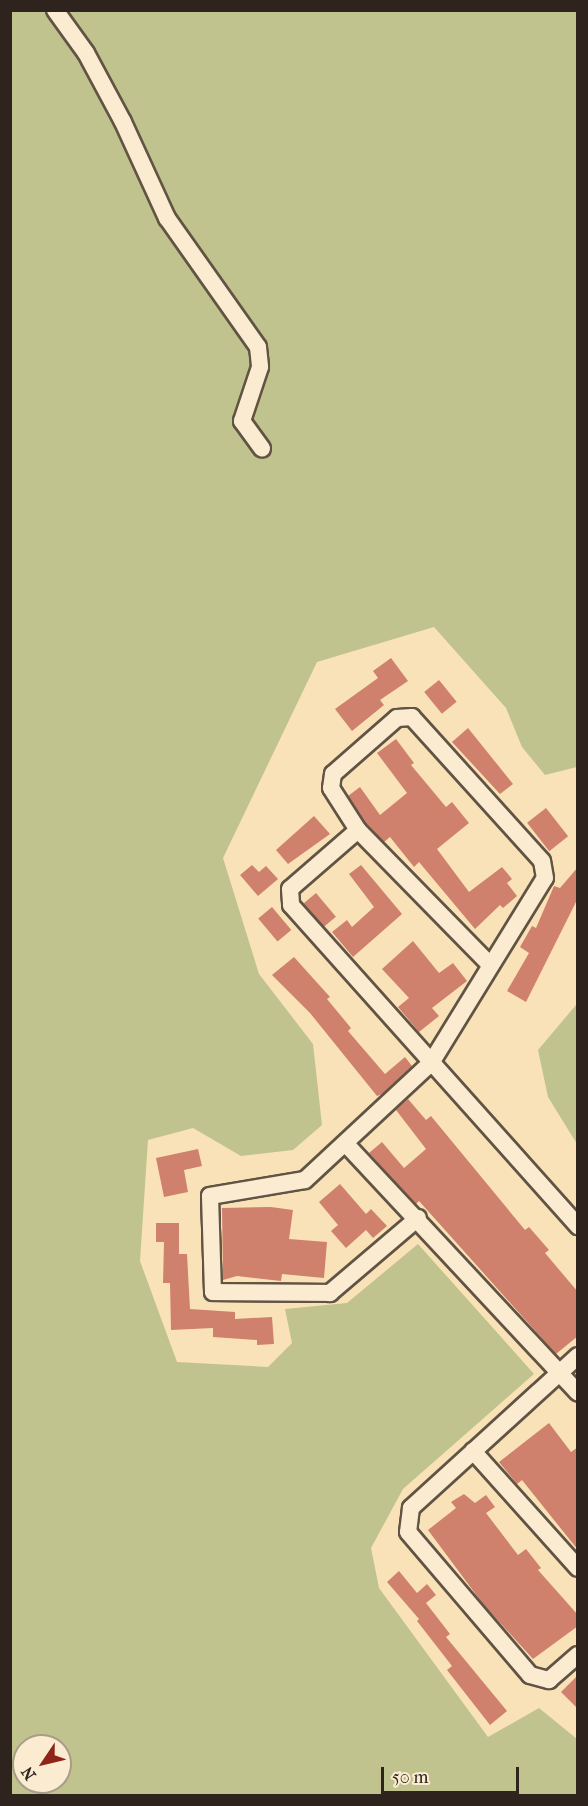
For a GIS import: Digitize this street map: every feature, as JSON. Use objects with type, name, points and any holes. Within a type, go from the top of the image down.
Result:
[{"type":"street","points":[[55,10],[86,53],[123,122],[167,218],[258,347],[260,367],[242,420],[262,449]]},
{"type":"street","points":[[418,1218],[330,1293],[213,1292],[210,1196],[305,1180],[346,1144],[431,1063],[545,878],[542,861],[412,717],[397,718],[333,774],[331,789],[358,830],[490,965]]},
{"type":"street","points":[[358,830],[290,889],[291,905],[578,1227]]},
{"type":"street","points":[[346,1144],[418,1218],[578,1393]]},
{"type":"street","points":[[578,1356],[411,1508],[408,1532],[530,1675],[549,1680],[578,1655]]},
{"type":"street","points":[[474,1451],[578,1568]]},
{"type":"green space","points":[[11,11],[577,11],[577,767],[545,775],[522,747],[506,708],[434,627],[317,662],[223,858],[259,974],[313,1044],[322,1125],[293,1150],[241,1156],[193,1128],[148,1140],[140,1261],[177,1362],[268,1367],[292,1343],[285,1309],[347,1303],[418,1244],[534,1374],[403,1489],[371,1548],[379,1588],[488,1737],[539,1708],[577,1739],[577,1795],[11,1796]]},
{"type":"green space","points":[[577,996],[577,1144],[548,1097],[538,1050],[576,1005]]},
{"type":"building","points":[[391,658],[408,681],[380,700],[384,705],[352,731],[335,709],[378,678],[373,671]]},
{"type":"building","points":[[439,680],[457,702],[442,714],[424,692]]},
{"type":"building","points":[[468,728],[513,784],[500,794],[452,742]]},
{"type":"building","points":[[396,739],[414,763],[411,765],[446,807],[452,802],[469,823],[437,849],[469,892],[502,867],[512,879],[507,883],[517,896],[503,908],[500,905],[475,929],[419,862],[414,867],[390,837],[384,842],[366,823],[348,796],[360,787],[380,815],[407,793],[377,753]]},
{"type":"building","points":[[546,808],[568,836],[549,851],[527,823]]},
{"type":"building","points":[[314,816],[330,834],[288,864],[276,850]]},
{"type":"building","points":[[252,865],[259,872],[266,866],[278,879],[258,896],[240,875]]},
{"type":"building","points":[[361,865],[402,914],[353,957],[332,932],[347,920],[352,927],[374,907],[349,874]]},
{"type":"building","points":[[578,867],[578,898],[526,1002],[507,991],[529,953],[520,947],[532,926],[536,928],[554,886],[560,888]]},
{"type":"building","points":[[316,893],[336,917],[324,927],[304,903]]},
{"type":"building","points":[[272,907],[291,930],[277,942],[258,919]]},
{"type":"building","points":[[413,941],[439,973],[453,963],[467,981],[432,1008],[439,1016],[419,1032],[398,1007],[409,998],[382,969]]},
{"type":"building","points":[[294,957],[330,997],[327,999],[351,1028],[348,1031],[385,1074],[405,1057],[412,1066],[382,1094],[377,1096],[310,1013],[272,975]]},
{"type":"building","points":[[408,1099],[426,1120],[431,1116],[525,1230],[529,1227],[549,1250],[545,1253],[578,1292],[578,1336],[556,1354],[419,1201],[416,1204],[369,1153],[382,1142],[404,1168],[426,1149],[396,1110]]},
{"type":"building","points":[[198,1149],[202,1166],[184,1170],[188,1192],[164,1197],[156,1158]]},
{"type":"building","points":[[340,1184],[366,1214],[371,1209],[387,1226],[373,1238],[366,1230],[346,1248],[331,1231],[338,1225],[319,1202]]},
{"type":"building","points":[[271,1207],[293,1210],[289,1239],[327,1242],[324,1278],[282,1274],[281,1281],[237,1276],[223,1280],[222,1208]]},
{"type":"building","points":[[156,1223],[179,1223],[179,1254],[187,1254],[190,1309],[235,1312],[235,1319],[272,1317],[274,1344],[257,1345],[257,1340],[213,1337],[213,1328],[171,1330],[170,1283],[163,1283],[164,1242],[156,1242]]},
{"type":"building","points":[[549,1423],[571,1452],[578,1447],[578,1550],[522,1480],[517,1484],[499,1462]]},
{"type":"building","points":[[464,1494],[475,1503],[486,1495],[495,1507],[486,1513],[518,1555],[526,1549],[541,1568],[538,1570],[578,1615],[578,1626],[533,1659],[483,1604],[428,1530],[456,1508],[451,1502]]},
{"type":"building","points":[[399,1571],[417,1593],[427,1584],[436,1595],[426,1603],[450,1634],[446,1637],[507,1711],[490,1725],[447,1670],[452,1666],[417,1621],[419,1619],[387,1582]]},
{"type":"building","points":[[578,1675],[578,1709],[561,1692]]}]
